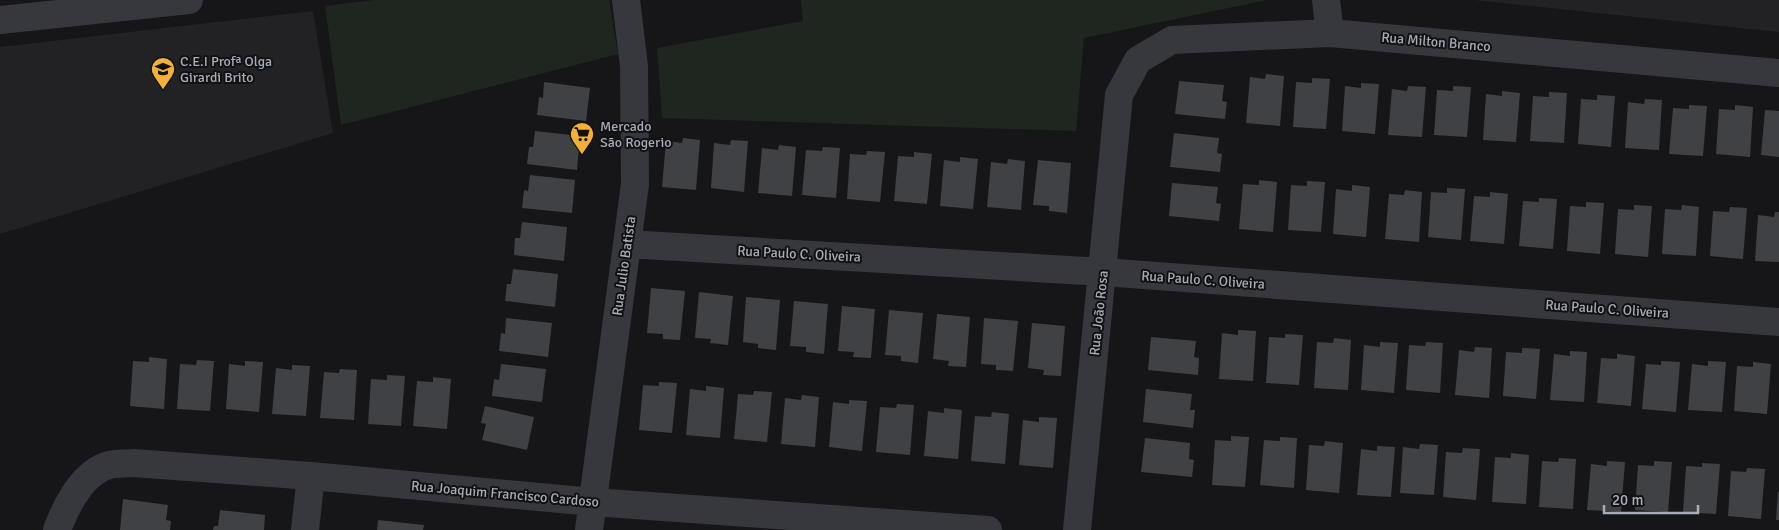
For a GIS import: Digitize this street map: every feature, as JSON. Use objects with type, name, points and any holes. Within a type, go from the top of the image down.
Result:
[{"type":"street","points":[[0,20],[189,0]]},
{"type":"street","name":"Rua Julio Batista","points":[[589,530],[635,184],[634,66],[626,0]]},
{"type":"street","points":[[1326,0],[1330,33]]},
{"type":"street","name":"Rua Milton Branco","points":[[1120,95],[1138,60],[1172,40],[1330,33],[1779,73]]},
{"type":"street","name":"Rua João Rosa","points":[[1077,530],[1120,95]]},
{"type":"street","name":"Rua Paulo C. Oliveira","points":[[627,244],[1103,272],[1779,322]]},
{"type":"street","name":"Rua Joaquim Francisco Cardoso","points":[[57,530],[70,501],[85,481],[94,473],[109,464],[133,463],[311,476],[841,525],[988,530]]},
{"type":"street","points":[[305,530],[311,476]]},
{"type":"shaded area","points":[[374,0],[609,0],[618,54],[341,125],[325,6]]},
{"type":"shaded area","points":[[801,0],[1267,0],[1084,38],[1076,131],[662,118],[657,48],[803,21]]},
{"type":"shaded area","points":[[1474,0],[1779,0],[1779,32]]},
{"type":"shaded area","name":"C.E.I Profª Olga Girardi Brito","points":[[313,11],[333,133],[0,234],[0,47]]},
{"type":"building","points":[[1266,74],[1284,76],[1280,126],[1246,123],[1250,77],[1265,79]]},
{"type":"building","points":[[1312,78],[1330,79],[1326,129],[1293,127],[1296,82],[1312,83]]},
{"type":"building","points":[[1179,81],[1224,85],[1222,101],[1227,102],[1225,119],[1175,114]]},
{"type":"building","points":[[544,82],[590,88],[586,121],[537,115],[539,97],[543,98]]},
{"type":"building","points":[[1361,83],[1379,84],[1375,134],[1342,131],[1345,86],[1361,88]]},
{"type":"building","points":[[1408,86],[1426,87],[1422,137],[1388,135],[1392,89],[1407,91]]},
{"type":"building","points":[[1453,86],[1471,87],[1467,137],[1434,135],[1437,90],[1453,91]]},
{"type":"building","points":[[1502,91],[1520,93],[1516,142],[1483,140],[1486,94],[1502,96]]},
{"type":"building","points":[[1549,92],[1567,93],[1564,143],[1530,141],[1533,96],[1549,97]]},
{"type":"building","points":[[1597,95],[1615,96],[1611,147],[1578,144],[1581,99],[1597,100]]},
{"type":"building","points":[[1645,99],[1662,100],[1659,150],[1625,148],[1628,102],[1644,104]]},
{"type":"building","points":[[1689,105],[1707,106],[1703,156],[1669,154],[1673,108],[1689,109]]},
{"type":"building","points":[[1735,105],[1753,107],[1750,157],[1716,154],[1719,109],[1735,110]]},
{"type":"building","points":[[1765,110],[1779,111],[1779,157],[1761,155]]},
{"type":"building","points":[[535,131],[580,136],[577,170],[527,164],[529,147],[533,147]]},
{"type":"building","points":[[1174,133],[1219,138],[1217,153],[1222,154],[1220,172],[1170,167]]},
{"type":"building","points":[[683,138],[700,140],[696,190],[662,187],[666,141],[682,143]]},
{"type":"building","points":[[731,140],[748,141],[744,192],[711,188],[714,143],[730,145]]},
{"type":"building","points":[[779,145],[796,147],[792,196],[758,193],[762,148],[778,150]]},
{"type":"building","points":[[823,147],[840,148],[836,198],[802,195],[806,150],[822,151]]},
{"type":"building","points":[[867,151],[885,152],[880,202],[847,199],[850,154],[866,155]]},
{"type":"building","points":[[914,152],[932,154],[927,204],[894,201],[898,156],[914,157]]},
{"type":"building","points":[[960,157],[978,159],[973,209],[940,206],[944,160],[960,162]]},
{"type":"building","points":[[1008,159],[1025,161],[1021,210],[987,207],[991,162],[1007,164]]},
{"type":"building","points":[[1038,160],[1071,163],[1067,213],[1049,211],[1049,206],[1033,205]]},
{"type":"building","points":[[530,175],[575,180],[572,213],[522,208],[524,190],[528,191]]},
{"type":"building","points":[[1259,180],[1277,182],[1273,232],[1239,229],[1243,184],[1259,185]]},
{"type":"building","points":[[1307,181],[1325,182],[1321,232],[1288,230],[1291,185],[1307,186]]},
{"type":"building","points":[[1172,183],[1218,187],[1216,203],[1221,204],[1219,221],[1169,216]]},
{"type":"building","points":[[1352,185],[1370,187],[1366,237],[1333,234],[1336,189],[1352,191]]},
{"type":"building","points":[[1447,188],[1465,189],[1461,240],[1428,237],[1431,192],[1447,193]]},
{"type":"building","points":[[1405,190],[1422,192],[1419,242],[1385,239],[1389,194],[1404,195]]},
{"type":"building","points":[[1490,192],[1508,194],[1504,244],[1470,241],[1474,196],[1490,197]]},
{"type":"building","points":[[1539,198],[1557,199],[1553,249],[1519,246],[1523,201],[1539,202]]},
{"type":"building","points":[[1586,202],[1604,203],[1600,254],[1567,251],[1570,206],[1586,207]]},
{"type":"building","points":[[1634,205],[1652,206],[1648,257],[1615,254],[1618,209],[1634,210]]},
{"type":"building","points":[[1682,205],[1699,207],[1696,256],[1662,254],[1665,209],[1681,210]]},
{"type":"building","points":[[1730,207],[1747,208],[1743,259],[1710,256],[1713,211],[1729,212]]},
{"type":"building","points":[[1775,212],[1779,212],[1779,262],[1755,261],[1758,215],[1774,217]]},
{"type":"building","points":[[522,222],[567,227],[564,261],[514,255],[515,238],[520,238]]},
{"type":"building","points":[[513,269],[558,274],[555,307],[505,301],[507,284],[511,284]]},
{"type":"building","points":[[651,288],[685,291],[680,340],[663,339],[663,334],[647,333]]},
{"type":"building","points":[[699,292],[733,296],[728,345],[710,343],[711,339],[695,338]]},
{"type":"building","points":[[746,297],[780,300],[776,350],[758,348],[758,344],[743,342]]},
{"type":"building","points":[[794,301],[828,304],[824,354],[806,352],[806,347],[790,346]]},
{"type":"building","points":[[842,306],[875,309],[871,358],[853,357],[854,352],[838,351]]},
{"type":"building","points":[[889,310],[923,313],[918,363],[901,361],[901,356],[885,355]]},
{"type":"building","points":[[937,314],[970,317],[966,367],[948,366],[949,361],[933,359]]},
{"type":"building","points":[[506,318],[552,323],[548,357],[499,351],[501,333],[505,334]]},
{"type":"building","points":[[984,318],[1018,321],[1013,371],[996,370],[996,365],[981,364]]},
{"type":"building","points":[[1032,323],[1065,326],[1061,376],[1043,375],[1044,370],[1028,368]]},
{"type":"building","points":[[1238,330],[1256,331],[1253,381],[1219,379],[1222,333],[1238,335]]},
{"type":"building","points":[[1285,334],[1303,335],[1299,385],[1266,383],[1269,337],[1285,338]]},
{"type":"building","points":[[1151,337],[1196,341],[1194,357],[1199,358],[1198,375],[1148,370]]},
{"type":"building","points":[[1334,338],[1351,340],[1348,390],[1314,388],[1317,342],[1333,343]]},
{"type":"building","points":[[1380,342],[1398,343],[1394,393],[1361,390],[1364,345],[1380,347]]},
{"type":"building","points":[[1426,342],[1443,343],[1440,393],[1406,390],[1409,345],[1425,346]]},
{"type":"building","points":[[1475,347],[1492,348],[1489,398],[1455,395],[1459,350],[1474,352]]},
{"type":"building","points":[[1522,348],[1540,349],[1536,399],[1503,396],[1506,352],[1522,353]]},
{"type":"building","points":[[1570,351],[1587,352],[1584,402],[1550,400],[1554,354],[1570,356]]},
{"type":"building","points":[[1617,354],[1635,356],[1631,406],[1597,403],[1601,358],[1617,359]]},
{"type":"building","points":[[149,357],[167,359],[164,409],[130,406],[133,361],[149,362]]},
{"type":"building","points":[[197,360],[214,361],[210,411],[177,409],[180,364],[196,365]]},
{"type":"building","points":[[245,361],[263,362],[259,412],[226,409],[229,364],[245,366]]},
{"type":"building","points":[[1661,361],[1680,362],[1676,412],[1642,409],[1646,364],[1661,365]]},
{"type":"building","points":[[1708,361],[1726,362],[1722,412],[1688,410],[1692,364],[1708,366]]},
{"type":"building","points":[[1753,362],[1771,364],[1767,414],[1734,411],[1737,366],[1753,367]]},
{"type":"building","points":[[501,364],[546,369],[542,402],[492,396],[494,379],[499,380]]},
{"type":"building","points":[[292,365],[310,366],[306,416],[272,414],[276,368],[292,370]]},
{"type":"building","points":[[340,369],[357,370],[354,420],[320,418],[324,372],[339,373]]},
{"type":"building","points":[[387,375],[405,376],[401,426],[368,424],[371,379],[387,380]]},
{"type":"building","points":[[433,377],[451,379],[447,429],[413,426],[417,381],[433,382]]},
{"type":"building","points":[[659,382],[677,383],[672,433],[639,430],[643,385],[659,386]]},
{"type":"building","points":[[706,386],[724,388],[720,438],[686,435],[690,389],[706,391]]},
{"type":"building","points":[[1146,389],[1192,394],[1190,410],[1195,410],[1193,428],[1143,422]]},
{"type":"building","points":[[754,391],[772,392],[767,442],[734,439],[738,394],[753,395]]},
{"type":"building","points":[[802,395],[819,397],[815,447],[781,444],[785,398],[801,400]]},
{"type":"building","points":[[849,400],[867,401],[862,451],[829,447],[833,402],[849,404]]},
{"type":"building","points":[[897,404],[914,405],[910,455],[876,452],[880,407],[896,408]]},
{"type":"building","points":[[485,406],[534,417],[527,450],[482,440],[486,424],[481,423]]},
{"type":"building","points":[[944,408],[962,410],[958,459],[924,456],[928,411],[944,413]]},
{"type":"building","points":[[992,412],[1009,414],[1005,464],[971,461],[975,416],[991,417]]},
{"type":"building","points":[[1039,417],[1057,418],[1053,468],[1019,465],[1023,420],[1039,422]]},
{"type":"building","points":[[1231,436],[1249,437],[1245,487],[1212,485],[1215,440],[1231,441]]},
{"type":"building","points":[[1280,437],[1297,438],[1294,488],[1260,485],[1264,440],[1280,441]]},
{"type":"building","points":[[1145,438],[1190,443],[1189,459],[1194,460],[1192,477],[1141,472]]},
{"type":"building","points":[[1325,441],[1343,443],[1339,493],[1306,490],[1309,445],[1324,446]]},
{"type":"building","points":[[1420,444],[1438,445],[1434,495],[1400,493],[1403,447],[1419,449]]},
{"type":"building","points":[[1377,446],[1395,447],[1391,497],[1357,495],[1361,449],[1377,451]]},
{"type":"building","points":[[1463,448],[1480,449],[1476,500],[1443,497],[1446,452],[1462,453]]},
{"type":"building","points":[[1511,453],[1529,455],[1526,504],[1492,502],[1495,457],[1511,458]]},
{"type":"building","points":[[1559,458],[1576,459],[1573,509],[1539,507],[1542,461],[1558,462]]},
{"type":"building","points":[[1607,461],[1625,462],[1621,512],[1587,510],[1591,464],[1607,466]]},
{"type":"building","points":[[1654,461],[1672,462],[1668,512],[1635,510],[1638,465],[1654,466]]},
{"type":"building","points":[[1702,463],[1720,464],[1716,514],[1683,512],[1686,466],[1702,467]]},
{"type":"building","points":[[1747,468],[1765,469],[1761,519],[1728,516],[1731,471],[1746,472]]},
{"type":"building","points":[[1778,491],[1779,520],[1776,520]]},
{"type":"building","points":[[123,499],[168,505],[166,520],[171,521],[170,530],[120,530]]},
{"type":"building","points":[[220,510],[265,515],[264,530],[213,530],[214,526],[218,526]]},
{"type":"building","points":[[378,520],[424,525],[423,530],[377,530]]},
{"type":"place","name":"C.E.I Profª Olga Girardi Brito","points":[[163,90]]},
{"type":"place","name":"Mercado São Rogerio","points":[[582,155]]}]
